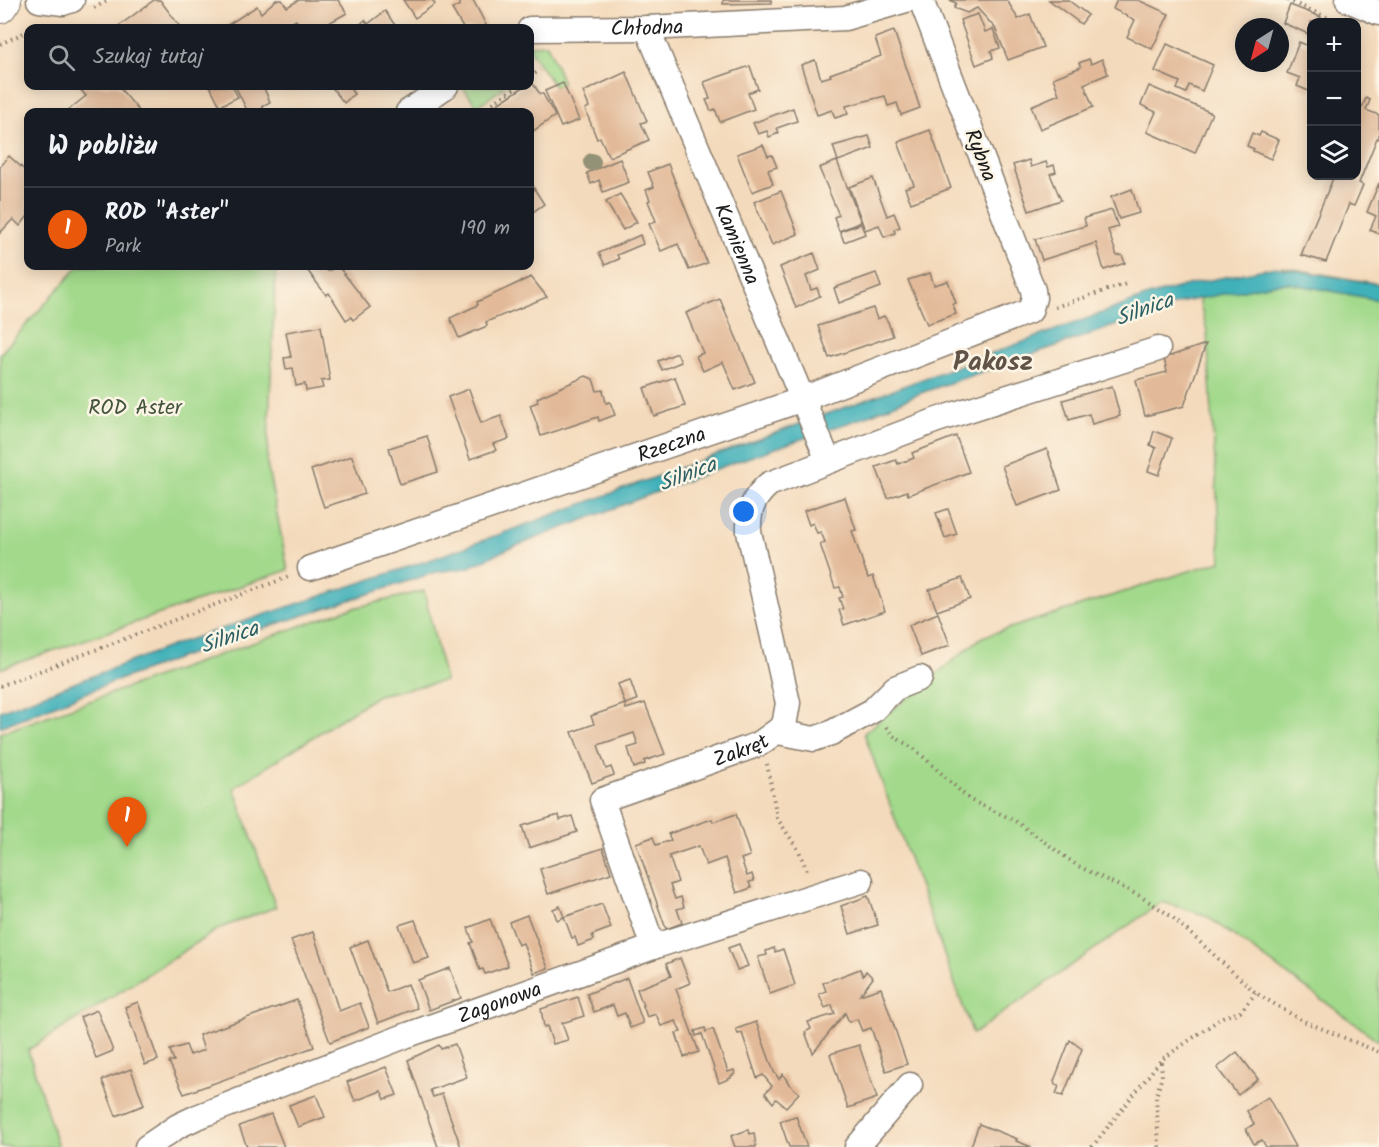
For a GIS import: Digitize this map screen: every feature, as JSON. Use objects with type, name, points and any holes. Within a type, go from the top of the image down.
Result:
[{"type":"main road","points":[[0,7],[5,0]]},
{"type":"street","points":[[39,0],[50,3],[72,0]]},
{"type":"street","name":"Chłodna","points":[[534,29],[647,28],[845,18],[906,0]]},
{"type":"street","name":"Rybna","points":[[921,0],[1033,290],[1034,298],[1030,311]]},
{"type":"street","name":"Kamienna","points":[[647,28],[825,452]]},
{"type":"street","points":[[414,108],[440,90]]},
{"type":"street","name":"Rzeczna","points":[[310,568],[805,405],[1030,311]]},
{"type":"street","points":[[825,452],[937,420],[1158,349]]},
{"type":"street","name":"Zakręt","points":[[653,947],[602,800],[768,738],[787,717],[788,703],[748,520],[753,501],[769,484],[825,452]]},
{"type":"street","points":[[768,738],[814,739],[848,725],[872,711],[895,688],[920,678]]},
{"type":"street","name":"Zagonowa","points":[[147,1147],[178,1126],[207,1113],[405,1036],[653,947],[861,881]]},
{"type":"street","points":[[857,1147],[910,1085]]},
{"type":"path","points":[[1287,0],[1331,18]]},
{"type":"path","points":[[0,45],[24,33]]},
{"type":"path","points":[[534,74],[540,70]]},
{"type":"path","points":[[492,108],[490,105],[512,90]]},
{"type":"path","points":[[1030,311],[1050,308],[1129,283]]},
{"type":"path","points":[[0,686],[310,568]]},
{"type":"path","points":[[872,711],[893,736],[916,750],[970,800],[1014,820],[1078,866],[1140,896],[1171,916],[1256,993],[1301,1020],[1379,1052]]},
{"type":"path","points":[[768,738],[777,818],[799,851],[818,895]]},
{"type":"path","points":[[1092,1147],[1161,1060],[1216,1022],[1240,1012],[1256,993]]},
{"type":"path","points":[[1159,1147],[1156,1097],[1162,1076],[1161,1060]]},
{"type":"green space","points":[[547,44],[563,83],[555,87],[534,57],[534,45]]},
{"type":"green space","points":[[465,90],[500,90],[477,106]]},
{"type":"green space","points":[[1283,267],[1379,284],[1379,1041],[1205,915],[1162,902],[973,1034],[864,733],[982,637],[1221,561],[1207,331],[1195,283]]},
{"type":"green space","name":"ROD Aster","points":[[75,270],[276,270],[267,464],[288,570],[0,669],[0,354]]},
{"type":"green space","points":[[424,591],[445,681],[378,695],[234,788],[276,907],[220,928],[28,1050],[58,1147],[0,1147],[0,733],[345,610]]},
{"type":"water","name":"Silnica","points":[[1275,267],[1379,284],[1379,300],[1288,283],[1183,302],[921,393],[862,418],[727,465],[503,551],[467,568],[436,572],[240,636],[113,682],[0,727],[0,711],[182,642],[435,558],[1148,296],[1195,283]]},
{"type":"building","points":[[154,0],[160,0],[178,24],[121,24]]},
{"type":"building","points":[[276,0],[282,0],[287,7],[299,0],[338,0],[347,13],[327,24],[299,24],[296,20],[288,24],[229,24],[257,6],[261,13]]},
{"type":"building","points":[[403,0],[432,0],[435,4],[415,18]]},
{"type":"building","points":[[457,0],[473,0],[485,24],[461,24],[452,9],[460,5]]},
{"type":"building","points":[[723,0],[771,0],[771,3],[723,4]]},
{"type":"building","points":[[949,0],[1007,0],[1018,19],[1030,14],[1043,47],[1008,60],[995,28],[977,8],[967,13],[954,8],[956,3]]},
{"type":"building","points":[[1049,0],[1068,0],[1088,15],[1081,24]]},
{"type":"building","points":[[1117,0],[1138,0],[1169,14],[1152,49],[1127,37],[1135,20],[1113,9]]},
{"type":"building","points":[[1290,5],[1321,17],[1307,18],[1307,33],[1289,26],[1289,18],[1285,18]]},
{"type":"building","points":[[385,11],[394,24],[368,24]]},
{"type":"building","points":[[978,14],[985,32],[993,29],[1000,48],[991,51],[993,58],[976,65],[960,20]]},
{"type":"building","points":[[894,31],[920,108],[901,115],[897,103],[888,106],[885,96],[846,106],[848,114],[835,118],[832,110],[817,115],[801,65],[815,60],[821,79],[831,76],[830,74],[881,56],[875,38]]},
{"type":"building","points":[[1299,42],[1307,45],[1307,90],[1297,86],[1300,78],[1287,73]]},
{"type":"building","points":[[1167,44],[1213,65],[1202,91],[1189,85],[1186,93],[1177,89],[1180,82],[1155,71]]},
{"type":"building","points":[[1089,59],[1091,64],[1102,59],[1108,74],[1084,84],[1093,107],[1040,129],[1031,106],[1059,94],[1053,78],[1081,67],[1079,63]]},
{"type":"building","points":[[750,66],[758,89],[748,93],[754,109],[720,122],[715,109],[711,111],[706,100],[710,99],[704,82]]},
{"type":"building","points":[[626,72],[647,121],[641,123],[649,140],[609,157],[600,137],[597,139],[585,109],[589,107],[583,92]]},
{"type":"building","points":[[563,83],[579,120],[561,127],[545,91]]},
{"type":"building","points":[[534,85],[540,94],[543,94],[555,116],[534,130],[534,108],[498,108],[496,105],[519,90],[534,90]]},
{"type":"building","points":[[1149,86],[1212,113],[1195,153],[1147,132],[1156,112],[1141,105]]},
{"type":"building","points":[[81,90],[121,90],[137,108],[71,108],[86,96]]},
{"type":"building","points":[[212,90],[234,90],[238,97],[220,106]]},
{"type":"building","points":[[237,90],[265,90],[270,102],[262,106],[263,108],[246,108]]},
{"type":"building","points":[[334,90],[351,90],[354,94],[344,103]]},
{"type":"building","points":[[1366,98],[1370,100],[1366,110],[1379,115],[1379,139],[1377,138],[1361,178],[1361,126],[1361,110]]},
{"type":"building","points":[[793,108],[797,121],[777,128],[779,133],[769,137],[767,131],[758,134],[753,123]]},
{"type":"building","points":[[930,130],[951,188],[911,203],[905,188],[914,185],[898,142]]},
{"type":"building","points":[[1261,132],[1279,140],[1271,159],[1247,146],[1252,133],[1259,136]]},
{"type":"building","points":[[869,136],[873,148],[838,161],[833,146]]},
{"type":"building","points":[[763,145],[768,156],[772,155],[777,167],[768,170],[773,184],[752,192],[737,154]]},
{"type":"building","points":[[9,156],[24,169],[24,221],[20,226],[13,219],[0,233],[0,167]]},
{"type":"building","points":[[620,159],[629,182],[603,192],[599,180],[591,184],[587,173]]},
{"type":"building","points":[[1029,160],[1031,167],[1046,162],[1048,167],[1054,165],[1056,172],[1050,174],[1061,200],[1029,211],[1013,165]]},
{"type":"building","points":[[837,161],[861,222],[839,231],[834,217],[839,215],[819,168]]},
{"type":"building","points":[[668,164],[707,263],[689,270],[678,244],[661,251],[649,224],[656,221],[646,190],[654,187],[648,172]]},
{"type":"building","points":[[873,178],[887,216],[894,213],[900,227],[894,229],[895,233],[884,237],[879,225],[865,230],[849,187]]},
{"type":"building","points":[[1332,180],[1360,180],[1359,183],[1363,185],[1354,206],[1349,204],[1326,262],[1301,255]]},
{"type":"building","points":[[1379,183],[1379,234],[1370,230],[1376,216],[1367,212]]},
{"type":"building","points":[[534,188],[544,204],[534,211]]},
{"type":"building","points":[[1132,189],[1139,213],[1119,219],[1111,197]]},
{"type":"building","points":[[781,191],[798,234],[772,245],[754,202]]},
{"type":"building","points":[[620,194],[637,222],[623,230],[606,202]]},
{"type":"building","points":[[1112,210],[1118,227],[1108,230],[1117,256],[1122,255],[1125,263],[1104,270],[1096,243],[1042,260],[1035,239],[1086,226],[1084,218]]},
{"type":"building","points":[[861,224],[865,234],[844,242],[840,231]]},
{"type":"building","points":[[640,235],[643,244],[617,255],[619,259],[605,265],[599,253]]},
{"type":"building","points":[[814,253],[820,270],[806,276],[811,290],[817,288],[820,296],[796,308],[780,267]]},
{"type":"building","points":[[307,270],[341,270],[370,307],[353,320],[351,317],[346,320],[329,293],[326,295]]},
{"type":"building","points":[[876,273],[881,287],[839,303],[834,288]]},
{"type":"building","points":[[930,273],[934,285],[948,281],[956,303],[953,304],[956,314],[927,324],[908,280]]},
{"type":"building","points":[[531,277],[547,297],[486,322],[487,326],[459,338],[450,318],[478,305],[477,302]]},
{"type":"building","points":[[720,299],[755,382],[735,390],[723,362],[703,371],[696,356],[703,353],[686,313]]},
{"type":"building","points":[[873,308],[877,319],[884,316],[893,336],[829,358],[818,326]]},
{"type":"building","points":[[321,326],[330,380],[321,381],[323,388],[306,391],[305,384],[296,386],[293,368],[286,369],[284,358],[291,357],[286,332]]},
{"type":"building","points":[[1206,344],[1184,406],[1145,416],[1136,380],[1167,372],[1164,358]]},
{"type":"building","points":[[677,353],[681,362],[662,370],[658,361]]},
{"type":"building","points":[[586,376],[593,379],[597,391],[603,390],[606,403],[610,402],[615,415],[599,421],[598,417],[541,436],[530,405],[538,402],[537,398]]},
{"type":"building","points":[[675,377],[685,406],[654,416],[644,388]]},
{"type":"building","points":[[1112,386],[1120,416],[1092,424],[1089,414],[1069,420],[1063,400]]},
{"type":"building","points":[[469,389],[481,423],[501,416],[509,439],[493,444],[496,450],[470,459],[448,397]]},
{"type":"building","points":[[1154,431],[1172,438],[1159,475],[1148,471],[1156,448],[1150,445]]},
{"type":"building","points":[[427,436],[438,472],[400,484],[389,448]]},
{"type":"building","points":[[956,436],[969,472],[908,495],[907,491],[888,498],[876,467],[896,460],[898,464],[914,458],[912,453]]},
{"type":"building","points":[[1047,449],[1061,490],[1017,506],[1002,466]]},
{"type":"building","points":[[352,456],[365,494],[324,507],[311,470]]},
{"type":"building","points":[[845,497],[856,530],[852,531],[868,578],[873,576],[885,611],[844,625],[839,610],[843,609],[839,598],[843,597],[840,587],[835,588],[820,544],[825,542],[821,532],[817,533],[813,523],[809,525],[804,511]]},
{"type":"building","points":[[948,509],[957,534],[945,538],[936,513]]},
{"type":"building","points":[[962,578],[970,599],[937,611],[929,590]]},
{"type":"building","points":[[938,613],[950,645],[921,656],[909,625]]},
{"type":"building","points":[[630,680],[637,700],[625,704],[618,684]]},
{"type":"building","points":[[645,703],[665,754],[644,761],[645,764],[634,768],[628,748],[638,745],[634,733],[598,745],[606,769],[611,767],[614,775],[592,783],[572,732],[594,724],[591,716],[625,704],[626,709]]},
{"type":"building","points":[[736,814],[750,856],[741,859],[747,876],[752,874],[754,881],[749,882],[751,888],[737,893],[725,858],[706,865],[699,846],[669,856],[678,882],[670,885],[675,899],[681,897],[684,907],[677,909],[682,923],[666,929],[636,843],[653,837],[656,845],[671,840],[668,834],[712,819],[713,822]]},
{"type":"building","points":[[559,815],[560,820],[572,816],[577,832],[529,848],[522,826]]},
{"type":"building","points":[[603,848],[611,873],[548,894],[540,869]]},
{"type":"building","points":[[868,896],[878,925],[850,934],[841,906]]},
{"type":"building","points":[[602,904],[611,928],[592,935],[594,940],[578,946],[575,937],[572,938],[564,917]]},
{"type":"building","points":[[560,906],[564,917],[557,920],[553,909]]},
{"type":"building","points":[[527,915],[548,968],[534,973],[523,943],[518,945],[509,922]]},
{"type":"building","points":[[490,919],[508,966],[485,974],[483,969],[480,970],[470,943],[473,942],[468,928]]},
{"type":"building","points":[[415,920],[429,958],[413,963],[399,925]]},
{"type":"building","points":[[313,932],[339,1011],[360,1003],[369,1027],[330,1042],[291,940]]},
{"type":"building","points":[[368,940],[387,992],[408,984],[417,1008],[378,1023],[350,947]]},
{"type":"building","points":[[739,944],[748,966],[737,970],[728,948]]},
{"type":"building","points":[[774,948],[775,952],[783,949],[795,985],[770,994],[758,957],[767,955],[766,951]]},
{"type":"building","points":[[680,958],[690,983],[676,989],[699,1052],[684,1057],[676,1033],[681,1032],[676,1021],[661,1026],[656,1014],[647,1017],[637,989],[671,976],[666,964]]},
{"type":"building","points":[[450,968],[461,998],[429,1010],[418,980]]},
{"type":"building","points":[[860,969],[863,976],[866,971],[873,978],[860,995],[881,988],[907,1064],[886,1071],[871,1028],[862,1031],[857,1019],[849,1022],[845,1013],[813,1053],[805,1032],[811,1029],[808,1022],[835,1014],[832,1005],[825,1008],[819,994],[826,991],[823,983]]},
{"type":"building","points":[[627,978],[643,1023],[630,1028],[625,1013],[617,1016],[613,1005],[594,1012],[587,994]]},
{"type":"building","points":[[578,997],[584,1016],[562,1023],[568,1040],[553,1044],[547,1026],[544,1027],[541,1009]]},
{"type":"building","points":[[297,1000],[314,1047],[184,1094],[169,1062],[174,1061],[170,1050],[186,1045],[190,1055],[204,1050],[199,1035]]},
{"type":"building","points":[[138,1002],[158,1060],[145,1065],[125,1007]]},
{"type":"building","points":[[97,1010],[113,1051],[96,1058],[80,1017]]},
{"type":"building","points":[[756,1022],[774,1072],[779,1079],[783,1074],[789,1084],[799,1093],[786,1107],[776,1099],[773,1103],[765,1093],[772,1086],[763,1075],[757,1078],[742,1033],[738,1034],[736,1029]]},
{"type":"building","points":[[705,1028],[706,1032],[713,1029],[728,1072],[734,1070],[735,1074],[731,1078],[719,1083],[702,1034],[696,1036],[695,1031]]},
{"type":"building","points":[[1070,1040],[1082,1049],[1063,1096],[1056,1094],[1059,1086],[1055,1085],[1054,1081]]},
{"type":"building","points":[[455,1044],[467,1077],[430,1090],[433,1097],[442,1094],[461,1147],[438,1147],[408,1060],[439,1045],[441,1049]]},
{"type":"building","points":[[859,1045],[877,1098],[848,1108],[830,1054]]},
{"type":"building","points":[[1237,1052],[1258,1079],[1238,1095],[1217,1068]]},
{"type":"building","points":[[386,1067],[397,1095],[385,1099],[381,1091],[355,1101],[347,1082]]},
{"type":"building","points":[[131,1069],[144,1105],[116,1116],[102,1080]]},
{"type":"building","points":[[316,1095],[325,1117],[298,1127],[289,1105]]},
{"type":"building","points":[[1268,1097],[1295,1147],[1266,1147],[1262,1140],[1254,1144],[1246,1129],[1254,1124],[1247,1111]]},
{"type":"building","points":[[271,1114],[284,1147],[247,1147],[239,1126]]},
{"type":"building","points":[[796,1116],[807,1147],[789,1147],[780,1121]]},
{"type":"building","points":[[979,1124],[1017,1139],[1016,1141],[1032,1147],[971,1146]]},
{"type":"building","points":[[748,1130],[750,1134],[754,1133],[756,1147],[735,1147],[731,1136]]},
{"type":"place","name":"ROD \"Aster\"","points":[[127,847]]},
{"type":"district","name":"Pakosz","points":[[993,361]]}]
